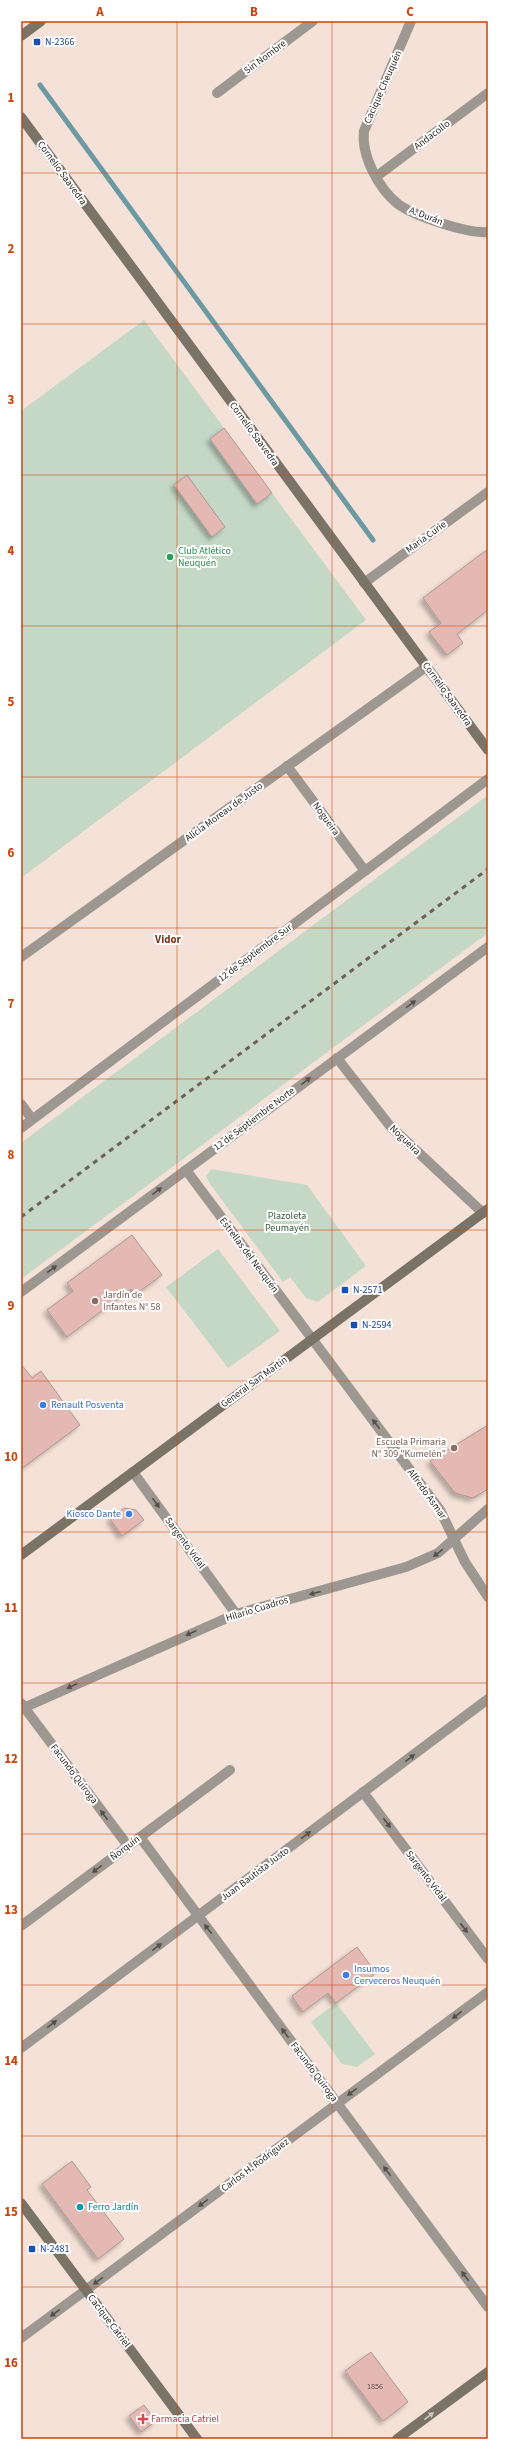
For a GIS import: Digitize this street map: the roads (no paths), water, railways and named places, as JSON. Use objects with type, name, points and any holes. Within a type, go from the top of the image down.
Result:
[{"type":"main road","points":[[21,36],[41,21]]},
{"type":"main road","name":"Cornelio Saavedra","points":[[21,117],[488,750]]},
{"type":"main road","name":"General San Martín","points":[[21,1555],[486,1211]]},
{"type":"main road","name":"Cacique Catriel","points":[[21,2203],[197,2439]]},
{"type":"main road","points":[[398,2439],[488,2372]]},
{"type":"street","name":"Sin Nombre","points":[[217,92],[312,21]]},
{"type":"street","name":"Cacique Cheuquén","points":[[377,176],[364,148],[364,131],[411,21]]},
{"type":"street","name":"Andacollo","points":[[377,176],[488,93]]},
{"type":"street","name":"A. Durán","points":[[377,176],[392,198],[406,209],[458,229],[488,232]]},
{"type":"street","name":"María Curie","points":[[364,583],[488,492]]},
{"type":"street","name":"Alicia Moreau de Justo","points":[[21,957],[426,667]]},
{"type":"street","name":"Nogueira","points":[[287,766],[365,871]]},
{"type":"street","name":"12 de Septiembre Sur","points":[[21,1128],[488,779]]},
{"type":"street","name":"12 de Septiembre Norte","points":[[21,1292],[488,947]]},
{"type":"street","name":"Nogueira","points":[[337,1058],[390,1126],[486,1211]]},
{"type":"street","points":[[21,1104],[32,1119]]},
{"type":"street","name":"Estrellas del Neuquén","points":[[186,1170],[312,1339]]},
{"type":"street","name":"Alfredo Asmar","points":[[312,1339],[440,1510],[465,1562],[488,1597]]},
{"type":"street","name":"Sargento Vidal","points":[[133,1472],[236,1614]]},
{"type":"street","name":"Hilario Cuadros","points":[[22,1706],[236,1614],[417,1564],[438,1553],[488,1509]]},
{"type":"street","name":"Juan Bautista Justo","points":[[21,2048],[488,1700]]},
{"type":"street","name":"Facundo Quiroga","points":[[22,1706],[128,1846]]},
{"type":"street","name":"Ñorquín","points":[[21,1926],[230,1770]]},
{"type":"street","name":"Sargento Vidal","points":[[364,1792],[488,1959]]},
{"type":"street","name":"Facundo Quiroga","points":[[140,1837],[488,2307]]},
{"type":"street","name":"Carlos H. Rodríguez","points":[[21,2338],[488,1992]]},
{"type":"waterway","points":[[40,85],[373,540]]},
{"type":"railway","points":[[21,1217],[488,869]]},
{"type":"place","name":"N-2366","points":[[37,42]]},
{"type":"place","name":"Club Atlético Neuquén","points":[[170,557]]},
{"type":"place","name":"N-2571","points":[[345,1290]]},
{"type":"place","name":"Jardín de Infantes N° 58","points":[[95,1301]]},
{"type":"place","name":"N-2594","points":[[354,1325]]},
{"type":"place","name":"Renault Posventa","points":[[43,1405]]},
{"type":"place","name":"Escuela Primaria N° 309 \"Kumelén\"","points":[[454,1448]]},
{"type":"place","name":"Kiosco Dante","points":[[129,1514]]},
{"type":"place","name":"Insumos Cerveceros Neuquén","points":[[346,1975]]},
{"type":"place","name":"Ferro Jardín","points":[[80,2207]]},
{"type":"place","name":"N-2481","points":[[32,2249]]},
{"type":"place","name":"Farmacia Catriel","points":[[143,2419]]},
{"type":"district","name":"Vidor","points":[[168,939]]},
{"type":"park label","name":"Plazoleta Peumayén","points":[[287,1222]]}]
